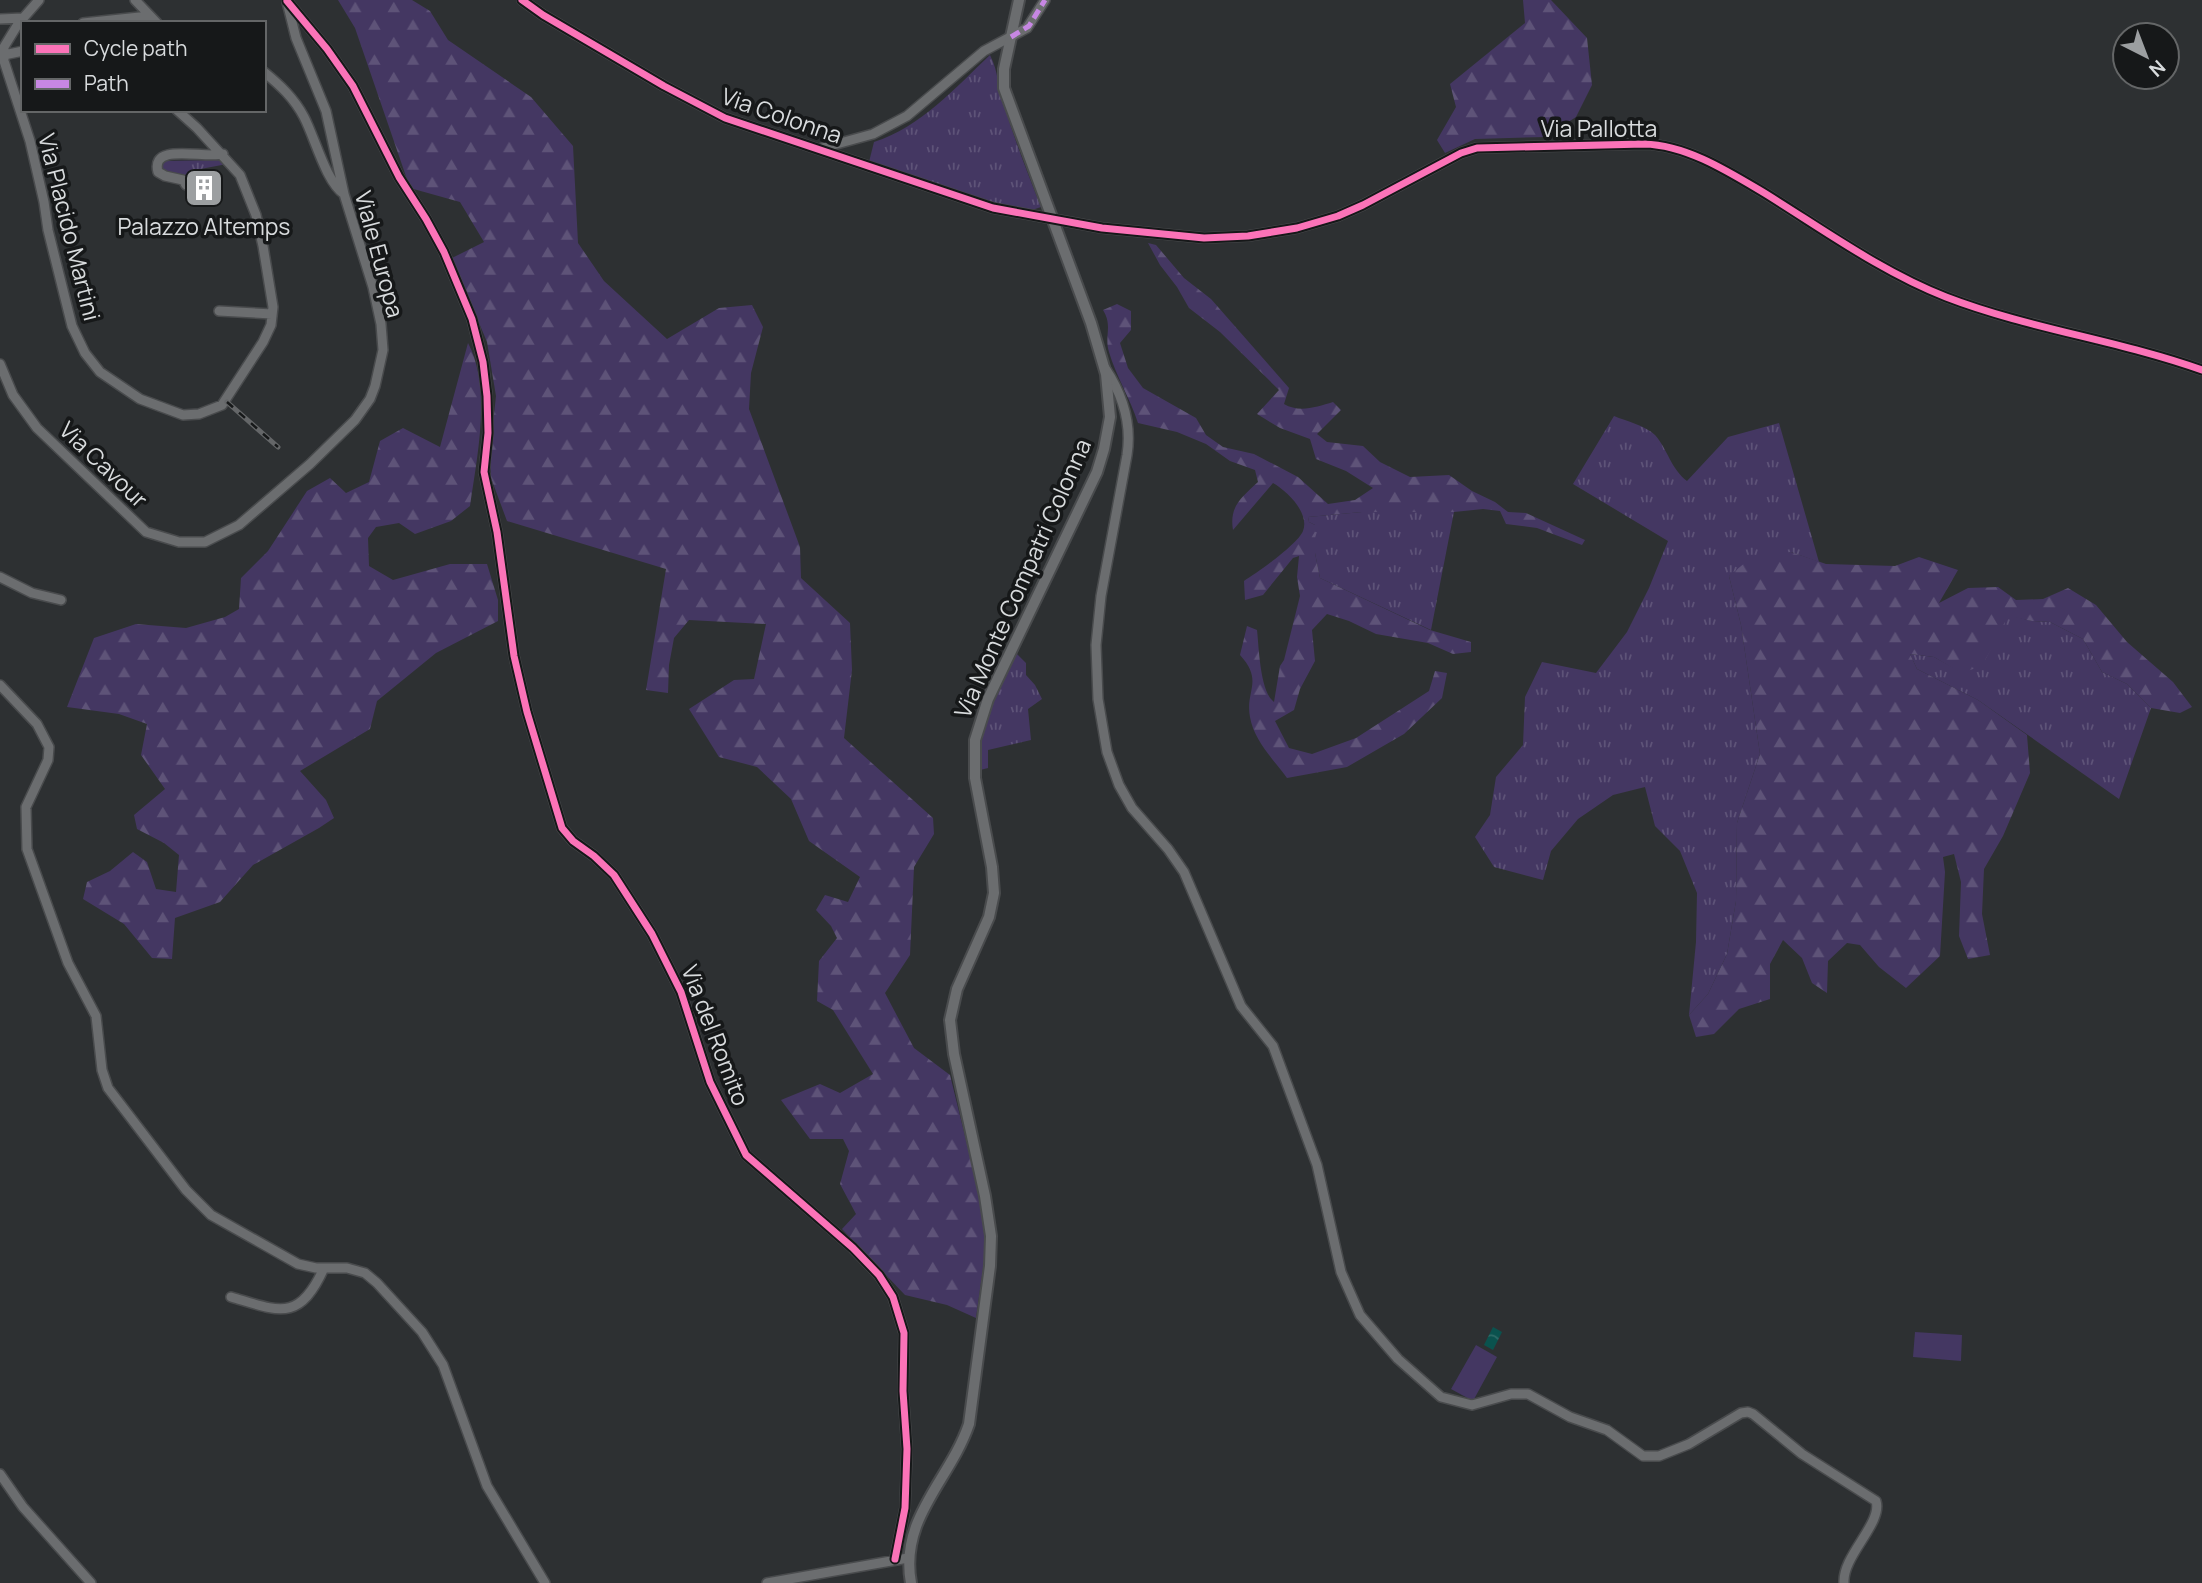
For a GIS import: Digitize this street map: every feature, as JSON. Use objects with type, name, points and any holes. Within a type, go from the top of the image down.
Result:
[{"type":"street","points":[[21,21],[39,0]]},
{"type":"street","points":[[135,0],[155,21]]},
{"type":"street","name":"Viale Europa","points":[[215,539],[239,525],[310,464],[355,420],[370,399],[383,350],[381,324],[373,287],[344,194],[326,111],[296,38],[286,0]]},
{"type":"street","name":"Via del Romito","points":[[286,0],[349,80],[399,177],[426,219],[459,287],[481,353],[488,412],[484,469],[497,533],[514,656],[527,712],[562,828],[573,841],[614,875],[652,934],[685,999],[708,1076],[746,1155],[858,1253],[887,1287],[900,1313],[904,1333],[903,1391],[907,1458],[906,1500],[895,1559]]},
{"type":"street","name":"Via Colonna","points":[[522,0],[542,15],[664,86],[725,118],[985,205],[1050,217]]},
{"type":"street","name":"Via Monte Compatri Colonna","points":[[911,1583],[908,1558],[910,1541],[918,1520],[962,1443],[969,1424],[990,1266],[989,1218],[950,1025],[954,997],[989,917],[994,889],[991,857],[975,778],[975,740],[988,699],[1102,458],[1110,410],[1103,365],[1091,323],[1004,88],[1004,69],[1019,0]]},
{"type":"street","points":[[820,149],[873,134],[901,120],[929,100],[984,51],[1029,26],[1045,0]]},
{"type":"street","points":[[102,21],[149,16]]},
{"type":"street","points":[[0,19],[23,18]]},
{"type":"street","points":[[21,21],[4,47],[4,55],[21,51]]},
{"type":"street","name":"Via Placido Martini","points":[[4,55],[30,141],[48,230],[72,326],[85,353],[100,372],[141,399],[183,415],[211,411],[222,405],[263,342],[271,325],[272,314],[270,284],[256,215],[240,174],[179,112]]},
{"type":"street","points":[[266,74],[300,109],[333,183],[344,194]]},
{"type":"street","name":"Via Pallotta","points":[[1050,217],[1102,228],[1170,236],[1248,236],[1297,228],[1345,213],[1470,150],[1658,145],[1683,152],[1725,171],[1884,266],[1940,294],[1992,312],[2125,346],[2202,370]]},
{"type":"street","points":[[186,185],[183,180],[158,172],[156,164],[160,157],[167,153],[215,156],[223,154]]},
{"type":"street","points":[[219,311],[272,314]]},
{"type":"street","name":"Via Cavour","points":[[0,364],[13,395],[37,428],[146,532],[179,542],[215,539]]},
{"type":"street","points":[[1103,365],[1121,395],[1129,433],[1128,455],[1101,596],[1096,645],[1098,699],[1107,752],[1119,785],[1132,808],[1184,872],[1240,1004],[1273,1046],[1315,1157],[1341,1272],[1360,1315],[1398,1359],[1441,1397],[1472,1405],[1511,1394],[1528,1394],[1570,1417],[1608,1430],[1643,1457],[1662,1455],[1695,1441],[1741,1413],[1753,1413],[1797,1451],[1872,1497],[1877,1503],[1877,1511],[1846,1569],[1844,1583]]},
{"type":"street","points":[[0,577],[32,593],[61,600]]},
{"type":"street","points":[[0,685],[37,724],[49,747],[48,760],[26,807],[26,844],[30,863],[66,958],[96,1016],[102,1070],[107,1088],[179,1181],[211,1215],[293,1262],[324,1269],[353,1269],[369,1276],[428,1339],[443,1365],[492,1498],[545,1583]]},
{"type":"street","points":[[231,1297],[273,1310],[287,1310],[305,1298],[324,1269]]},
{"type":"street","points":[[0,1474],[23,1507],[91,1583]]},
{"type":"street","points":[[767,1583],[908,1558]]},
{"type":"green space","points":[[338,0],[412,0],[430,11],[448,40],[531,97],[573,146],[578,243],[604,281],[667,339],[719,308],[752,305],[763,327],[751,373],[749,409],[800,547],[801,578],[850,623],[852,670],[844,738],[933,818],[934,834],[914,867],[910,955],[885,993],[914,1048],[950,1075],[978,1189],[986,1247],[976,1318],[947,1305],[905,1295],[842,1229],[856,1214],[840,1184],[849,1151],[843,1139],[810,1139],[781,1100],[820,1084],[840,1093],[873,1074],[833,1010],[817,1001],[819,961],[837,938],[831,926],[816,910],[825,895],[848,902],[860,877],[809,841],[791,799],[757,767],[719,757],[689,709],[734,680],[754,679],[766,624],[689,620],[674,638],[668,693],[646,690],[666,569],[507,521],[491,478],[490,452],[496,396],[487,342],[452,258],[484,242],[460,202],[410,188],[355,28]]},
{"type":"green space","points":[[1523,0],[1551,0],[1587,38],[1592,85],[1576,117],[1545,137],[1475,139],[1445,153],[1437,140],[1456,107],[1450,84],[1525,23]]},
{"type":"green space","points":[[990,55],[1012,129],[1041,207],[1015,209],[869,162],[874,142],[922,117]]},
{"type":"green space","points":[[221,160],[227,164],[190,171],[191,175],[175,177],[162,172],[159,165],[163,161]]},
{"type":"green space","points":[[1148,243],[1156,245],[1184,278],[1211,299],[1289,388],[1284,404],[1302,409],[1333,402],[1341,410],[1317,434],[1327,442],[1363,446],[1380,462],[1410,477],[1449,475],[1508,512],[1526,513],[1585,540],[1582,545],[1537,528],[1506,524],[1500,511],[1483,509],[1454,512],[1362,512],[1308,517],[1309,522],[1315,525],[1315,553],[1320,578],[1430,630],[1471,642],[1471,652],[1453,654],[1428,643],[1376,634],[1327,614],[1312,630],[1315,661],[1300,689],[1294,710],[1275,721],[1289,748],[1312,754],[1356,738],[1429,691],[1435,671],[1447,673],[1442,698],[1404,734],[1347,767],[1287,778],[1260,742],[1250,717],[1251,672],[1240,655],[1247,626],[1257,630],[1263,680],[1269,697],[1274,702],[1280,666],[1284,660],[1300,596],[1297,577],[1299,556],[1293,558],[1263,595],[1245,600],[1244,581],[1300,537],[1304,524],[1300,510],[1285,491],[1273,483],[1233,530],[1235,508],[1258,482],[1255,470],[1230,461],[1206,444],[1177,432],[1138,423],[1109,352],[1108,326],[1103,310],[1117,304],[1131,311],[1131,330],[1120,343],[1128,368],[1143,388],[1196,418],[1206,435],[1223,447],[1254,454],[1298,477],[1328,504],[1355,500],[1373,488],[1346,471],[1316,459],[1310,439],[1280,428],[1257,414],[1279,390],[1220,332],[1189,308]]},
{"type":"green space","points":[[468,343],[475,361],[481,401],[479,445],[470,506],[451,521],[415,534],[399,523],[376,527],[368,538],[369,566],[393,580],[450,564],[487,564],[498,600],[498,621],[436,653],[377,701],[370,729],[300,771],[326,800],[334,818],[253,865],[220,902],[175,918],[172,959],[152,958],[124,924],[83,899],[87,882],[110,871],[133,852],[147,862],[156,889],[176,892],[179,855],[164,843],[137,829],[134,815],[165,789],[141,755],[147,724],[119,714],[67,707],[94,638],[136,624],[186,628],[225,617],[239,609],[241,578],[268,551],[307,491],[330,478],[346,493],[369,482],[380,441],[403,428],[440,447]]},
{"type":"green space","points":[[1614,416],[1641,426],[1655,435],[1677,471],[1687,481],[1728,437],[1779,423],[1819,562],[1791,552],[1729,576],[1741,625],[1760,754],[1737,823],[1736,901],[1727,954],[1708,994],[1689,1015],[1696,942],[1697,893],[1680,851],[1655,826],[1645,787],[1613,795],[1578,819],[1551,851],[1543,880],[1494,867],[1475,837],[1490,815],[1496,777],[1523,745],[1525,697],[1542,662],[1596,673],[1627,632],[1668,541],[1573,484]]},
{"type":"green space","points":[[1362,512],[1454,512],[1431,630],[1320,578],[1315,553],[1315,525],[1309,522],[1308,517]]},
{"type":"green space","points":[[1791,552],[1826,564],[1895,566],[1919,557],[1958,570],[1939,603],[1968,588],[1998,587],[2016,600],[2043,599],[2068,588],[2096,605],[2127,642],[2173,682],[2192,707],[2180,713],[2151,708],[2127,684],[2102,672],[2083,639],[2050,622],[2008,616],[1982,666],[1961,673],[1934,657],[1910,654],[1917,669],[1978,700],[2027,735],[2030,773],[2003,836],[1984,869],[1982,914],[1990,955],[1968,959],[1959,936],[1961,882],[1954,854],[1943,857],[1945,872],[1940,956],[1906,988],[1879,967],[1860,945],[1847,943],[1828,961],[1827,993],[1812,983],[1802,958],[1783,940],[1770,964],[1770,999],[1739,1009],[1714,1034],[1696,1037],[1689,1015],[1708,994],[1727,954],[1736,901],[1737,823],[1760,754],[1741,625],[1729,576],[1752,557]]},
{"type":"green space","points":[[2008,615],[2050,622],[2083,639],[2102,672],[2127,684],[2151,708],[2119,799],[1978,700],[1917,669],[1910,654],[1934,657],[1961,672]]},
{"type":"green space","points":[[1017,654],[1026,663],[1026,675],[1042,699],[1028,709],[1031,740],[988,750],[988,768],[980,770],[986,724],[996,696]]},
{"type":"green space","points":[[1915,1332],[1962,1335],[1961,1361],[1913,1357]]},
{"type":"green space","points":[[1476,1345],[1497,1357],[1473,1401],[1451,1389]]},
{"type":"water","points":[[1493,1327],[1502,1332],[1493,1350],[1484,1345]]},
{"type":"railway","points":[[227,402],[278,447]]},
{"type":"marked path","points":[[1011,37],[1029,26],[1045,0]]},
{"type":"cycle path","points":[[522,0],[664,86],[725,118],[993,208],[1102,228],[1204,238],[1248,236],[1297,228],[1338,216],[1363,205],[1461,153],[1477,148],[1644,144],[1676,149],[1722,169],[1876,263],[1922,287],[2009,318],[2138,350],[2202,370]]},
{"type":"cycle path","points":[[287,1],[327,49],[353,86],[399,177],[444,252],[472,319],[483,362],[487,396],[488,433],[484,472],[497,532],[514,656],[527,712],[562,828],[573,841],[614,875],[652,934],[681,992],[710,1082],[746,1155],[853,1248],[879,1275],[893,1297],[904,1333],[903,1391],[907,1449],[905,1508],[895,1559]]},
{"type":"place","name":"Palazzo Altemps","points":[[204,188]]}]
